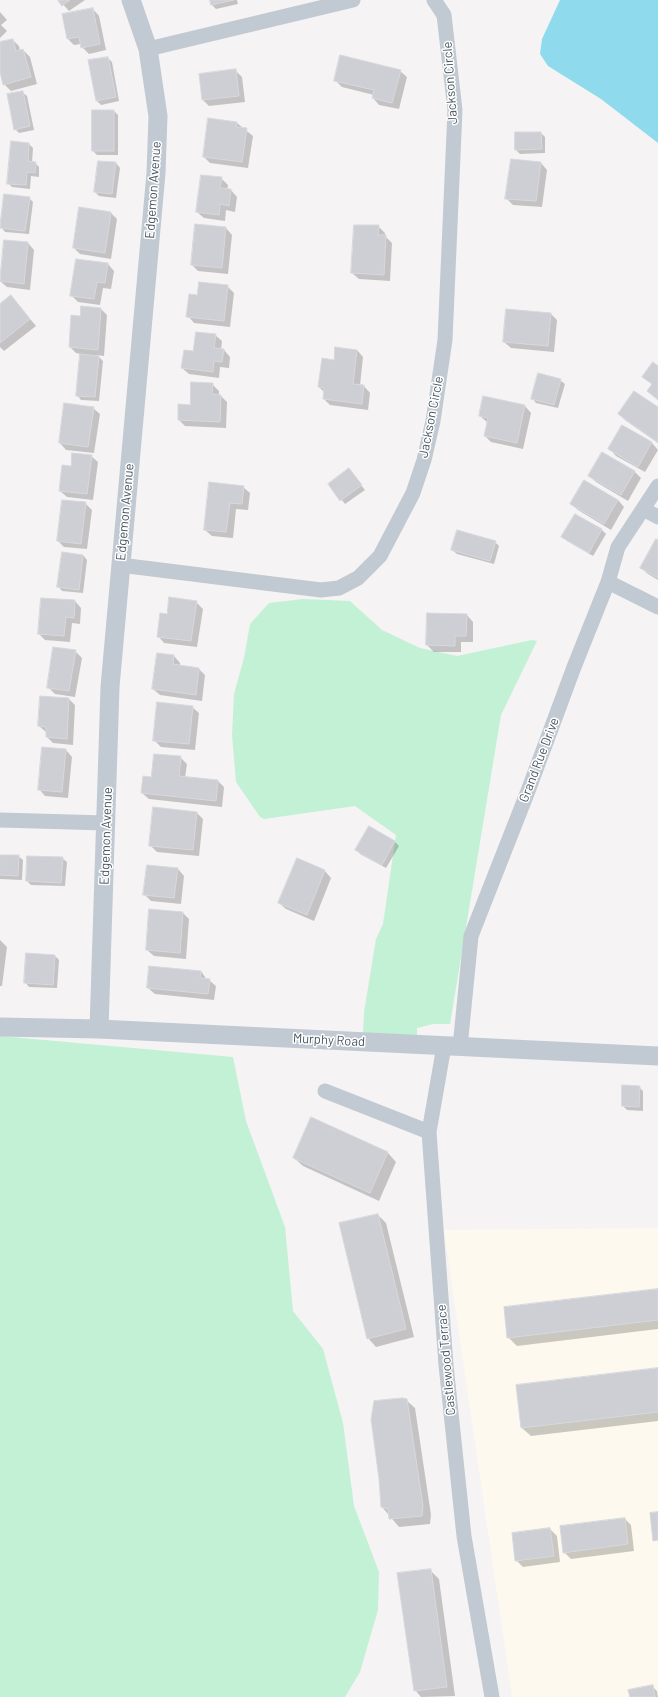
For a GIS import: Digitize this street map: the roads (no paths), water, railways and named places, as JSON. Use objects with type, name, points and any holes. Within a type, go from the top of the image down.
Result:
[{"type":"street","name":"Edgemon Avenue","points":[[99,1029],[110,687],[156,173],[158,116],[148,49],[132,0]]},
{"type":"street","points":[[148,49],[353,0]]},
{"type":"street","name":"Jackson Circle","points":[[120,565],[321,590],[339,588],[358,578],[380,556],[413,493],[424,460],[433,421],[445,340],[455,110],[444,15],[434,0]]},
{"type":"street","name":"Grand Rue Drive","points":[[429,1132],[452,1046],[471,936],[608,582],[618,547],[658,486]]},
{"type":"street","points":[[643,509],[658,517]]},
{"type":"street","points":[[608,582],[658,607]]},
{"type":"street","points":[[0,820],[106,823]]},
{"type":"street","name":"Murphy Road","points":[[0,1027],[99,1029],[658,1056]]},
{"type":"street","points":[[325,1091],[429,1132]]},
{"type":"street","name":"Castlewood Terrace","points":[[429,1132],[446,1365],[464,1536],[492,1697]]},
{"type":"water","points":[[560,0],[658,0],[658,143],[601,99],[548,66],[540,54],[542,39]]}]
